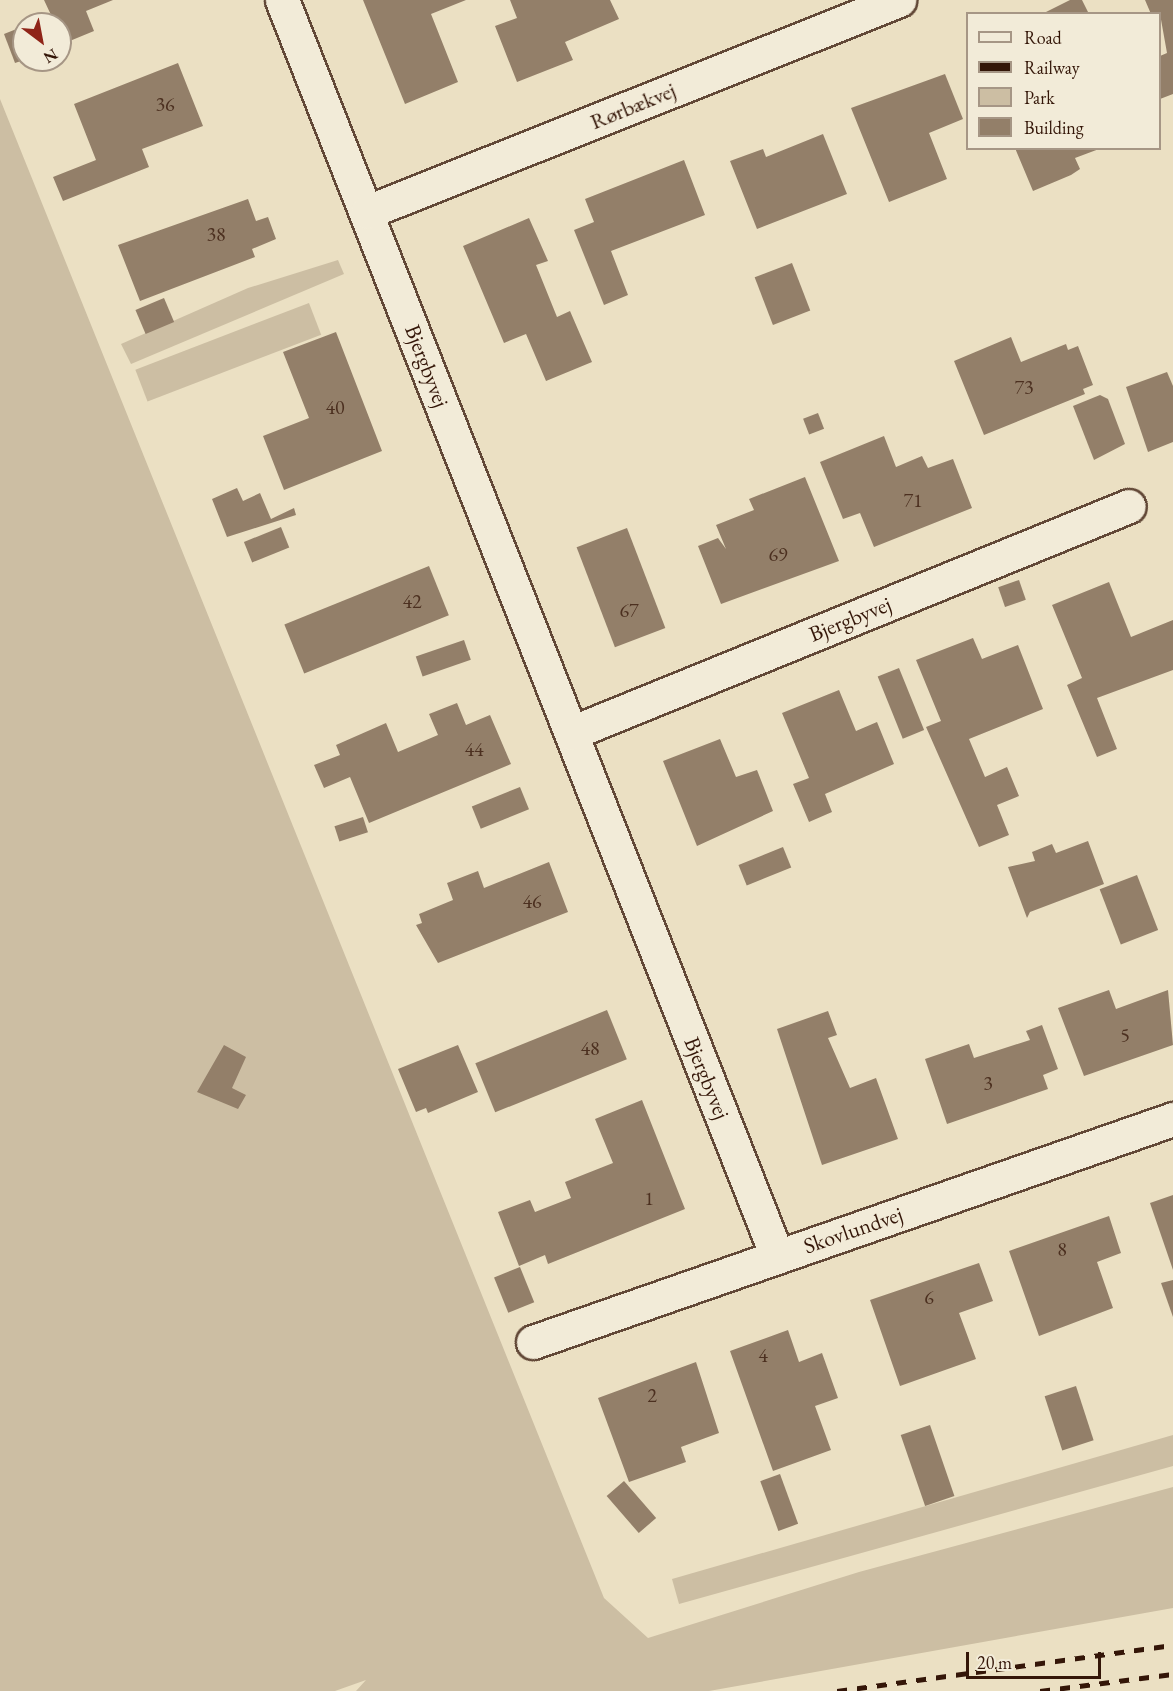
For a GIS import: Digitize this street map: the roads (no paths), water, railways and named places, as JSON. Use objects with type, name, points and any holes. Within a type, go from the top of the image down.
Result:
[{"type":"street","name":"Bjergbyvej","points":[[282,0],[777,1256]]},
{"type":"street","name":"Rørbækvej","points":[[367,212],[899,0]]},
{"type":"street","name":"Bjergbyvej","points":[[571,733],[1129,506]]},
{"type":"street","name":"Skovlundvej","points":[[533,1342],[1173,1119]]},
{"type":"railway","points":[[837,1691],[1173,1645]]},
{"type":"railway","points":[[1040,1691],[1173,1674]]}]
